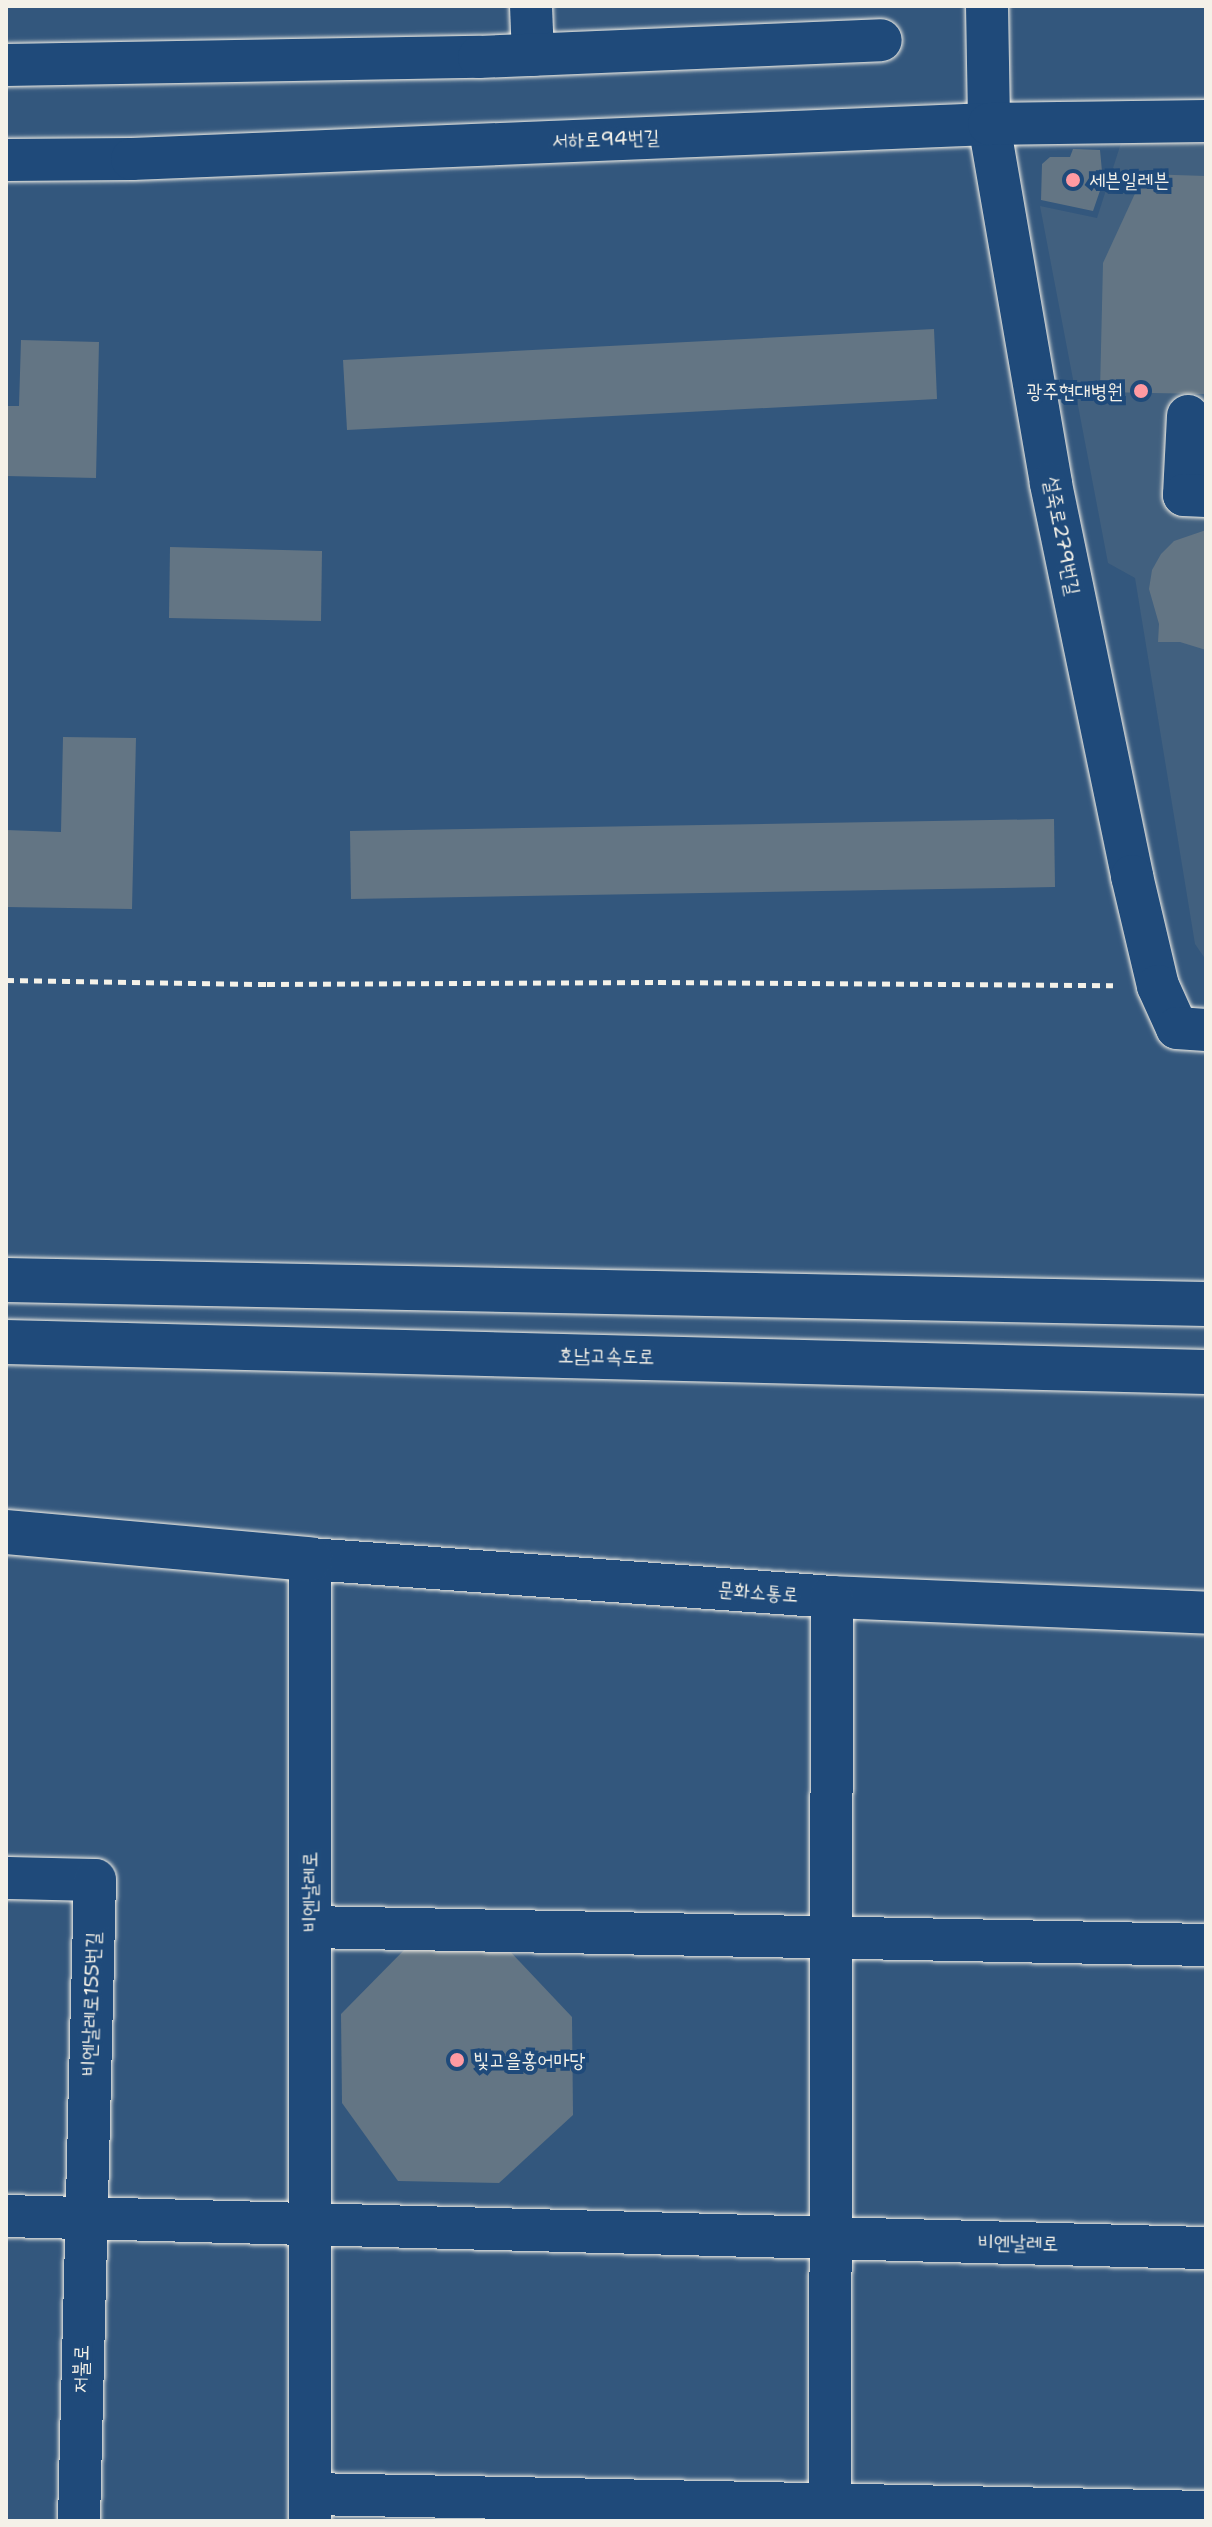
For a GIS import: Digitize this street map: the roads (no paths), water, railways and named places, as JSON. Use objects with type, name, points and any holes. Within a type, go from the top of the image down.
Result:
[{"type":"highway","points":[[6,1280],[1206,1304]]},
{"type":"highway","name":"호남고속도로","points":[[6,1342],[1206,1372]]},
{"type":"highway","points":[[6,1532],[310,1559]]},
{"type":"street","points":[[531,6],[533,55]]},
{"type":"street","name":"설죽로279번길","points":[[987,6],[989,124],[1051,484],[1158,986],[1177,1028],[1206,1030]]},
{"type":"street","points":[[6,65],[533,55],[881,40]]},
{"type":"street","name":"서하로94번길","points":[[6,160],[132,159],[989,124],[1206,121]]},
{"type":"street","points":[[1188,416],[1184,495],[1206,496]]},
{"type":"street","name":"문화소통로","points":[[310,1559],[832,1597],[1206,1613]]},
{"type":"street","name":"비엔날레로","points":[[310,1559],[310,2507]]},
{"type":"street","points":[[830,2513],[832,1597]]},
{"type":"street","name":"비엔날레로155번길","points":[[6,1878],[95,1880],[84,2218]]},
{"type":"street","points":[[310,1927],[1206,1945]]},
{"type":"street","name":"비엔날레로","points":[[6,2216],[1206,2248]]},
{"type":"street","name":"저불로","points":[[79,2521],[84,2218]]},
{"type":"street","points":[[310,2507],[830,2513],[1206,2512]]},
{"type":"place","name":"세븐일레븐","points":[[1073,180]]},
{"type":"place","name":"광주현대병원","points":[[1141,391]]},
{"type":"place","name":"빛고을홍어마당","points":[[457,2060]]}]
